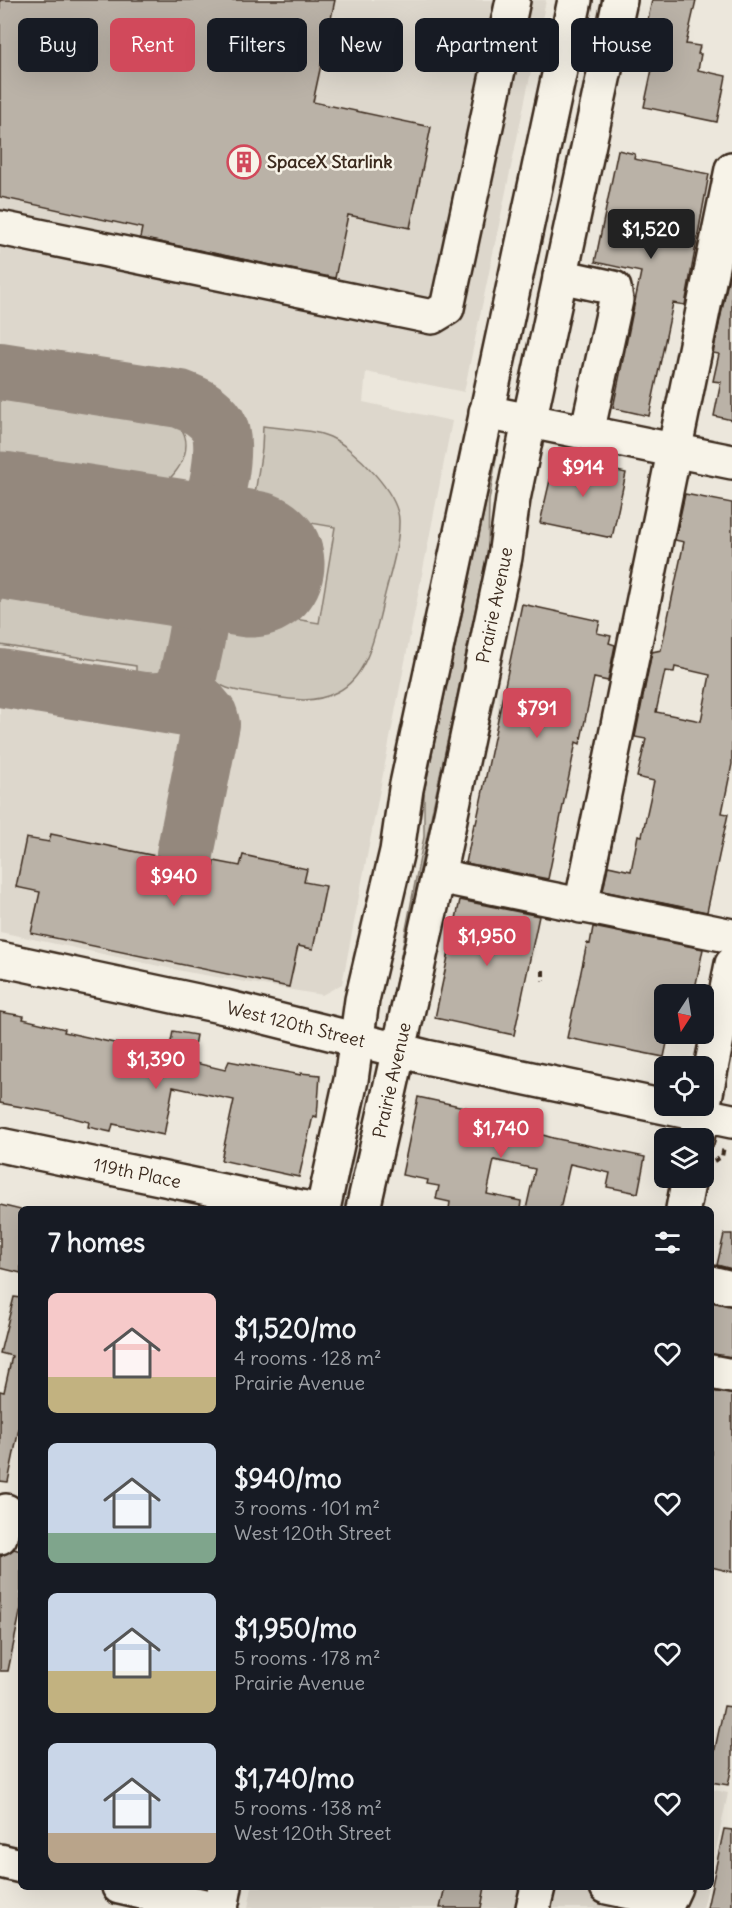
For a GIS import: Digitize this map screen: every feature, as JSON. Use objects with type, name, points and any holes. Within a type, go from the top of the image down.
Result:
[{"type":"main road","points":[[0,228],[432,317],[447,308],[513,0]]},
{"type":"main road","points":[[324,1206],[359,1039],[362,1000],[397,851],[406,789],[575,0]]},
{"type":"main road","name":"Prairie Avenue","points":[[364,1206],[438,876],[505,557],[513,499],[620,0]]},
{"type":"main road","points":[[580,906],[732,169]]},
{"type":"main road","points":[[560,276],[614,288],[616,300],[587,433]]},
{"type":"main road","points":[[486,412],[732,462]]},
{"type":"main road","points":[[438,876],[732,936]]},
{"type":"main road","name":"West 120th Street","points":[[0,959],[399,1048],[426,1057],[710,1125]]},
{"type":"main road","points":[[710,1125],[732,964]]},
{"type":"main road","name":"119th Place","points":[[0,1145],[295,1206]]},
{"type":"main road","points":[[683,1206],[687,1188]]},
{"type":"main road","points":[[714,1284],[732,1288]]},
{"type":"main road","points":[[714,1373],[732,1376]]},
{"type":"main road","points":[[0,1861],[18,1865]]},
{"type":"main road","points":[[135,1890],[214,1908]]},
{"type":"main road","points":[[220,1908],[224,1890]]},
{"type":"main road","points":[[533,1908],[537,1890]]},
{"type":"main road","points":[[621,1890],[669,1900],[674,1890]]},
{"type":"path","points":[[543,970],[543,981]]},
{"type":"shaded area","points":[[0,0],[546,0],[542,18],[415,18],[415,72],[531,72],[464,392],[366,372],[363,402],[452,421],[342,984],[322,995],[187,972],[0,932]]},
{"type":"shaded area","points":[[0,393],[171,419],[180,427],[185,436],[184,455],[174,474],[166,482],[153,490],[133,493],[124,493],[126,479],[0,461]]},
{"type":"shaded area","points":[[263,426],[314,432],[340,443],[374,473],[392,498],[397,511],[399,522],[395,555],[367,657],[362,668],[347,686],[318,699],[291,699],[226,688],[209,674],[215,627],[220,617],[229,612],[245,611],[319,623],[335,527],[252,513],[262,449]]},
{"type":"shaded area","points":[[499,441],[489,501],[488,550],[393,996],[424,837],[424,792]]},
{"type":"shaded area","points":[[0,587],[156,611],[159,598],[168,599],[178,615],[180,637],[178,648],[169,666],[163,673],[156,676],[136,675],[136,666],[0,645]]},
{"type":"shaded area","points":[[714,1790],[728,1793],[714,1859]]},
{"type":"shaded area","points":[[251,1890],[707,1890],[703,1908],[248,1908]]},
{"type":"building","name":"SpaceX Starlink","points":[[0,0],[335,0],[331,18],[319,18],[319,72],[313,102],[431,127],[410,228],[348,215],[335,278],[140,238],[142,228],[0,197]]},
{"type":"building","points":[[652,0],[696,0],[686,44],[700,46],[698,70],[726,76],[717,122],[644,107],[651,72],[673,72],[673,18],[648,18]]},
{"type":"building","points":[[618,150],[635,154],[634,159],[709,174],[685,305],[673,303],[649,416],[613,408],[641,272],[595,262]]},
{"type":"building","points":[[732,262],[732,420],[714,416],[721,382],[713,381],[719,354],[713,353]]},
{"type":"building","points":[[564,459],[626,473],[612,538],[540,523],[553,467],[559,460]]},
{"type":"building","points":[[685,494],[732,503],[732,764],[722,813],[728,814],[707,912],[603,891],[608,866],[631,871],[638,835],[642,836],[654,781],[637,777],[646,739],[635,737],[652,652],[661,650],[684,542],[675,540]],"holes":[[[675,667],[710,675],[701,721],[656,712],[665,671],[674,672]]]},
{"type":"building","points":[[522,604],[600,621],[597,633],[611,636],[609,643],[615,645],[608,681],[594,678],[580,744],[576,742],[548,879],[466,863]]},
{"type":"building","points":[[51,834],[213,868],[214,861],[240,866],[243,855],[307,869],[304,882],[326,886],[313,949],[298,946],[289,987],[31,933],[40,892],[16,887],[26,838],[49,842]]},
{"type":"building","points":[[460,900],[539,916],[514,1035],[435,1018]]},
{"type":"building","points":[[593,927],[703,949],[696,984],[654,984],[654,1044],[667,1044],[664,1056],[567,1038],[587,943],[590,944]]},
{"type":"building","points":[[0,1012],[24,1016],[23,1019],[65,1029],[64,1032],[128,1046],[129,1043],[146,1047],[147,1042],[170,1047],[173,1031],[196,1035],[191,1062],[225,1070],[229,1061],[301,1075],[301,1073],[320,1075],[317,1117],[313,1116],[299,1177],[221,1160],[234,1100],[173,1087],[164,1135],[113,1124],[111,1132],[88,1127],[89,1122],[0,1103]]},
{"type":"building","points":[[418,1097],[478,1110],[481,1111],[480,1117],[526,1127],[526,1130],[553,1138],[645,1157],[638,1193],[607,1187],[610,1173],[570,1164],[561,1206],[527,1206],[535,1169],[494,1160],[487,1194],[521,1201],[520,1206],[449,1206],[450,1202],[436,1199],[439,1186],[427,1184],[428,1180],[402,1175]]},
{"type":"building","points":[[0,1205],[18,1209],[18,1272],[0,1268]]},
{"type":"building","points":[[724,1234],[732,1234],[732,1269],[717,1265]]},
{"type":"building","points":[[14,1297],[18,1298],[18,1434],[8,1482],[0,1481],[0,1391],[4,1392],[12,1356],[0,1353]]},
{"type":"building","points":[[714,1303],[732,1306],[732,1357],[714,1354]]},
{"type":"building","points":[[714,1391],[732,1394],[732,1572],[714,1568]]},
{"type":"building","points":[[14,1549],[18,1550],[18,1623],[8,1671],[0,1671],[0,1557]]},
{"type":"building","points":[[724,1706],[732,1707],[732,1766],[728,1785],[714,1783],[714,1754]]},
{"type":"building","points":[[724,1829],[732,1830],[732,1908],[707,1908],[711,1890],[714,1890],[714,1875]]},
{"type":"building","points":[[444,1890],[484,1890],[481,1908],[440,1908]]},
{"type":"taxiway","points":[[0,371],[180,399],[210,415],[218,425],[222,441],[220,474],[215,494],[206,511],[190,528],[174,537],[130,545],[175,560],[188,571],[196,584],[199,599],[197,632],[187,681],[175,696],[159,701],[146,701]]},
{"type":"taxiway","points":[[0,678],[192,709],[203,713],[211,724]]},
{"type":"taxiway","points":[[185,854],[211,724],[209,716],[189,692]]},
{"type":"runway","points":[[0,525],[251,564]]},
{"type":"place","name":"SpaceX Starlink","points":[[244,162]]}]
